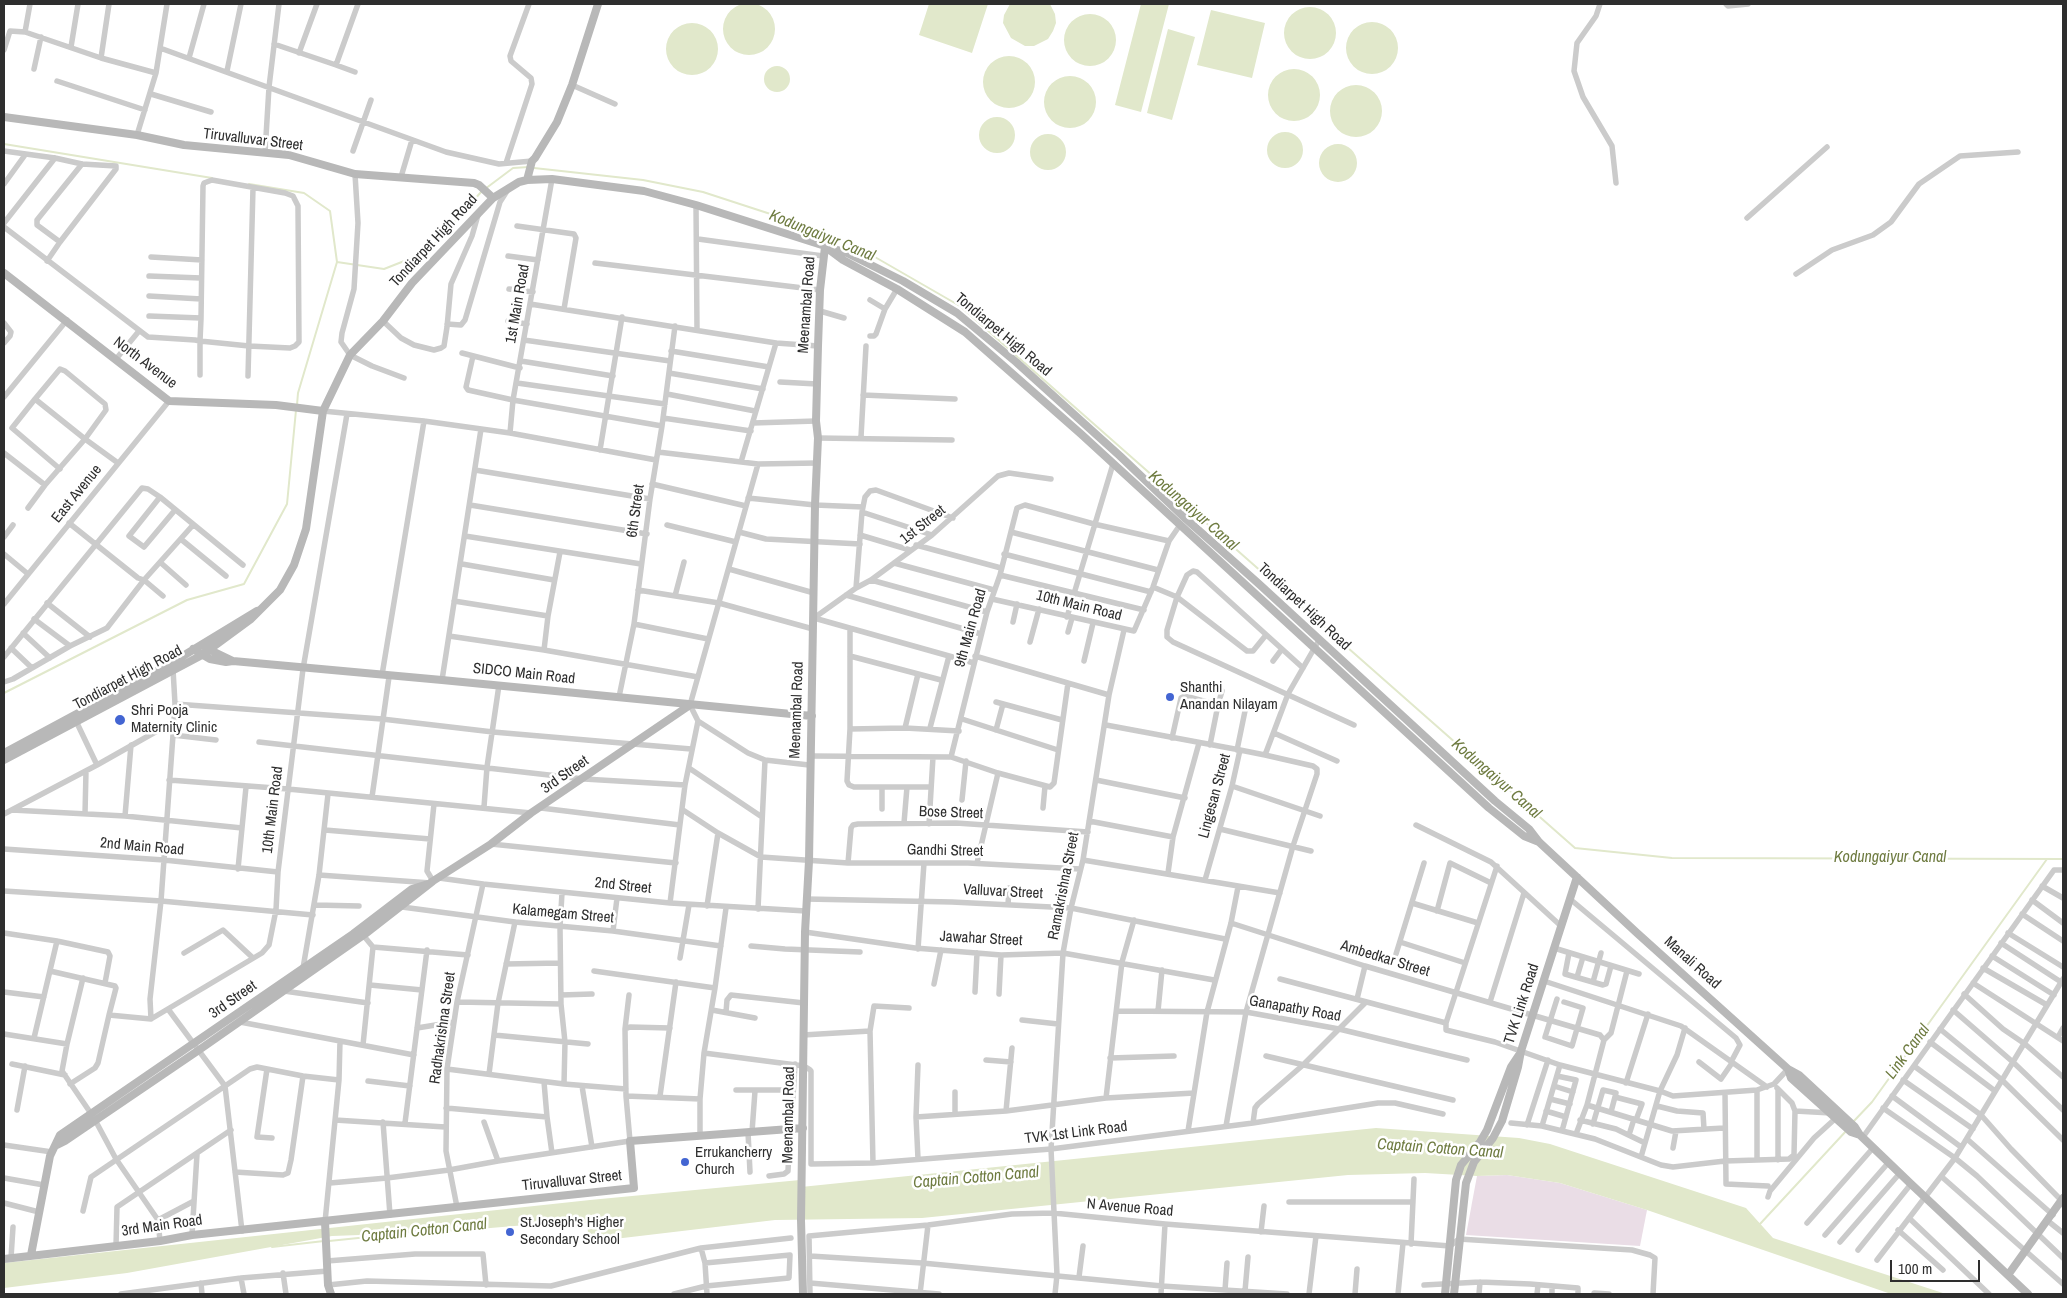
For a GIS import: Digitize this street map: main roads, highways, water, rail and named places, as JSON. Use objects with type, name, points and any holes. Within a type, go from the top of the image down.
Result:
[{"type":"main road","points":[[530,169],[557,122],[572,85],[598,4]]},
{"type":"main road","name":"Tiruvalluvar Street","points":[[4,117],[137,135],[184,145],[290,155],[355,174],[479,185],[491,196]]},
{"type":"main road","name":"Tondiarpet High Road","points":[[4,760],[202,655],[251,619],[280,590],[298,554],[306,529],[324,411],[350,355],[382,321],[412,283],[479,214],[491,196],[510,187],[530,169],[552,179],[644,191],[696,205],[847,253],[903,281],[957,313],[1016,362],[1496,801],[1530,829],[1539,842],[1577,877]]},
{"type":"main road","name":"Tondiarpet High Road","points":[[825,247],[843,260],[898,289],[965,332],[1113,464],[1489,808],[1524,836],[1539,842]]},
{"type":"main road","name":"Meenambal Road","points":[[803,1294],[801,1220],[805,932],[809,861],[809,765],[811,756],[814,618],[814,506],[818,438],[816,421],[818,346],[820,290],[825,247]]},
{"type":"main road","name":"North Avenue","points":[[4,272],[169,401],[289,406],[324,411]]},
{"type":"main road","name":"Tondiarpet High Road","points":[[4,753],[172,662],[258,610]]},
{"type":"main road","name":"SIDCO Main Road","points":[[196,647],[210,650],[233,661]]},
{"type":"main road","name":"SIDCO Main Road","points":[[196,647],[202,655],[226,662],[233,661],[303,669],[499,685],[812,716]]},
{"type":"main road","name":"3rd Street","points":[[197,1047],[240,1022],[402,907],[433,881],[491,844],[531,813],[542,808],[690,705]]},
{"type":"main road","name":"TVK Link Road","points":[[1450,1285],[1460,1239],[1466,1183],[1474,1162],[1493,1138],[1502,1121],[1521,1051],[1534,1016],[1577,877]]},
{"type":"main road","name":"Manali Road","points":[[1577,877],[1788,1069],[1799,1074],[1837,1117]]},
{"type":"main road","name":"3rd Street","points":[[31,1255],[44,1186],[52,1152],[56,1144],[65,1141],[93,1117],[197,1047],[412,889],[433,881]]},
{"type":"main road","points":[[1454,1294],[1450,1285],[1450,1246],[1458,1172],[1490,1124],[1511,1066],[1521,1051]]},
{"type":"main road","name":"Manali Road","points":[[1788,1069],[1791,1078],[1862,1136],[2028,1294]]},
{"type":"main road","name":"Tiruvalluvar Street","points":[[325,1225],[390,1215],[634,1188],[630,1141],[803,1128]]},
{"type":"main road","points":[[2008,1276],[2024,1251],[2062,1202]]},
{"type":"main road","points":[[325,1225],[328,1285],[331,1294]]},
{"type":"main road","name":"3rd Main Road","points":[[7,1258],[160,1241],[192,1235],[325,1225]]},
{"type":"main road","points":[[1445,1294],[1450,1285]]},
{"type":"water","points":[[749,3],[759,5],[767,11],[773,19],[775,29],[773,39],[767,47],[759,53],[749,55],[739,53],[731,47],[725,39],[723,29],[725,19],[731,11],[739,5]]},
{"type":"water","points":[[929,4],[988,4],[972,53],[919,35]]},
{"type":"water","points":[[1010,4],[1050,4],[1055,14],[1056,23],[1048,39],[1034,46],[1025,46],[1011,38],[1003,23],[1004,15]]},
{"type":"water","points":[[1141,4],[1169,4],[1141,112],[1115,105]]},
{"type":"water","points":[[1305,7],[1315,7],[1329,14],[1336,28],[1336,38],[1329,52],[1315,59],[1305,59],[1295,55],[1288,48],[1284,38],[1284,28],[1288,18],[1295,11]]},
{"type":"water","points":[[1211,10],[1265,23],[1252,78],[1197,65]]},
{"type":"water","points":[[1090,14],[1100,16],[1108,22],[1114,30],[1116,40],[1114,50],[1108,58],[1100,64],[1090,66],[1080,64],[1072,58],[1066,50],[1064,40],[1066,30],[1072,22],[1080,16]]},
{"type":"water","points":[[1372,22],[1382,24],[1390,30],[1396,38],[1398,48],[1396,58],[1390,66],[1382,72],[1372,74],[1362,72],[1354,66],[1348,58],[1346,48],[1348,38],[1354,30],[1362,24]]},
{"type":"water","points":[[692,23],[702,25],[710,31],[716,39],[718,49],[716,59],[710,67],[702,73],[692,75],[682,73],[674,67],[668,59],[666,49],[668,39],[674,31],[682,25]]},
{"type":"water","points":[[1168,29],[1195,37],[1172,120],[1147,113]]},
{"type":"water","points":[[1009,56],[1023,60],[1031,68],[1035,82],[1031,96],[1023,104],[1009,108],[995,104],[987,96],[983,82],[987,68],[995,60]]},
{"type":"water","points":[[777,66],[786,70],[790,79],[786,88],[777,92],[768,88],[764,79],[768,70]]},
{"type":"water","points":[[1289,69],[1299,69],[1313,76],[1320,90],[1320,100],[1313,114],[1299,121],[1289,121],[1279,117],[1272,110],[1268,100],[1268,90],[1272,80],[1279,73]]},
{"type":"water","points":[[1065,76],[1075,76],[1084,80],[1092,88],[1096,102],[1092,116],[1084,124],[1075,128],[1065,128],[1056,124],[1048,116],[1044,107],[1044,97],[1048,88],[1056,80]]},
{"type":"water","points":[[1356,85],[1366,87],[1374,93],[1380,101],[1382,111],[1380,121],[1374,129],[1366,135],[1356,137],[1346,135],[1338,129],[1332,121],[1330,111],[1332,101],[1338,93],[1346,87]]},
{"type":"water","points":[[997,117],[1004,118],[1010,122],[1014,128],[1014,142],[1010,148],[1004,152],[997,153],[990,152],[984,148],[980,142],[979,135],[980,128],[984,122],[990,118]]},
{"type":"water","points":[[1285,132],[1292,133],[1298,137],[1302,143],[1302,157],[1298,163],[1292,167],[1285,168],[1278,167],[1272,163],[1268,157],[1267,150],[1268,143],[1272,137],[1278,133]]},
{"type":"water","points":[[1048,134],[1055,135],[1061,139],[1065,145],[1065,159],[1061,165],[1055,169],[1048,170],[1041,169],[1035,165],[1031,159],[1030,152],[1031,145],[1035,139],[1041,135]]},
{"type":"water","points":[[1338,144],[1351,150],[1357,163],[1351,176],[1338,182],[1325,176],[1319,163],[1325,150]]},
{"type":"water","points":[[1376,1128],[1519,1138],[1550,1144],[1746,1208],[1773,1238],[1946,1294],[1891,1294],[1647,1210],[1560,1183],[1507,1175],[1477,1176],[1425,1173],[1348,1175],[922,1218],[775,1220],[589,1242],[587,1223],[538,1224],[443,1232],[332,1236],[127,1273],[4,1288],[4,1263],[590,1200],[800,1180],[801,1187]]},
{"type":"waterway","points":[[4,144],[212,178]]},
{"type":"waterway","name":"Kodungaiyur Canal","points":[[485,189],[513,168],[529,167]]},
{"type":"waterway","name":"Kodungaiyur Canal","points":[[534,168],[643,180],[703,192],[795,222],[861,249],[960,306],[1575,848],[1672,858],[2063,859]]},
{"type":"waterway","points":[[249,184],[304,193],[330,211],[337,262],[298,393],[297,405]]},
{"type":"waterway","name":"Kodungaiyur Canal","points":[[337,262],[384,269],[427,252],[482,191]]},
{"type":"waterway","points":[[4,693],[187,600],[244,584],[287,504],[296,410]]},
{"type":"waterway","name":"Link Canal","points":[[1853,1122],[1872,1102],[2047,859]]},
{"type":"waterway","name":"Link Canal","points":[[1760,1224],[1847,1130]]},
{"type":"waterway","name":"Captain Cotton Canal","points":[[329,1241],[407,1233]]},
{"type":"waterway","name":"Captain Cotton Canal","points":[[272,1247],[324,1241]]},
{"type":"place","name":"Shanthi Anandan Nilayam","points":[[1170,697]]},
{"type":"place","name":"Shri Pooja Maternity Clinic","points":[[120,720]]},
{"type":"place","name":"Errukancherry Church","points":[[685,1162]]},
{"type":"place","name":"St.Joseph's Higher Secondary School","points":[[510,1232]]}]
